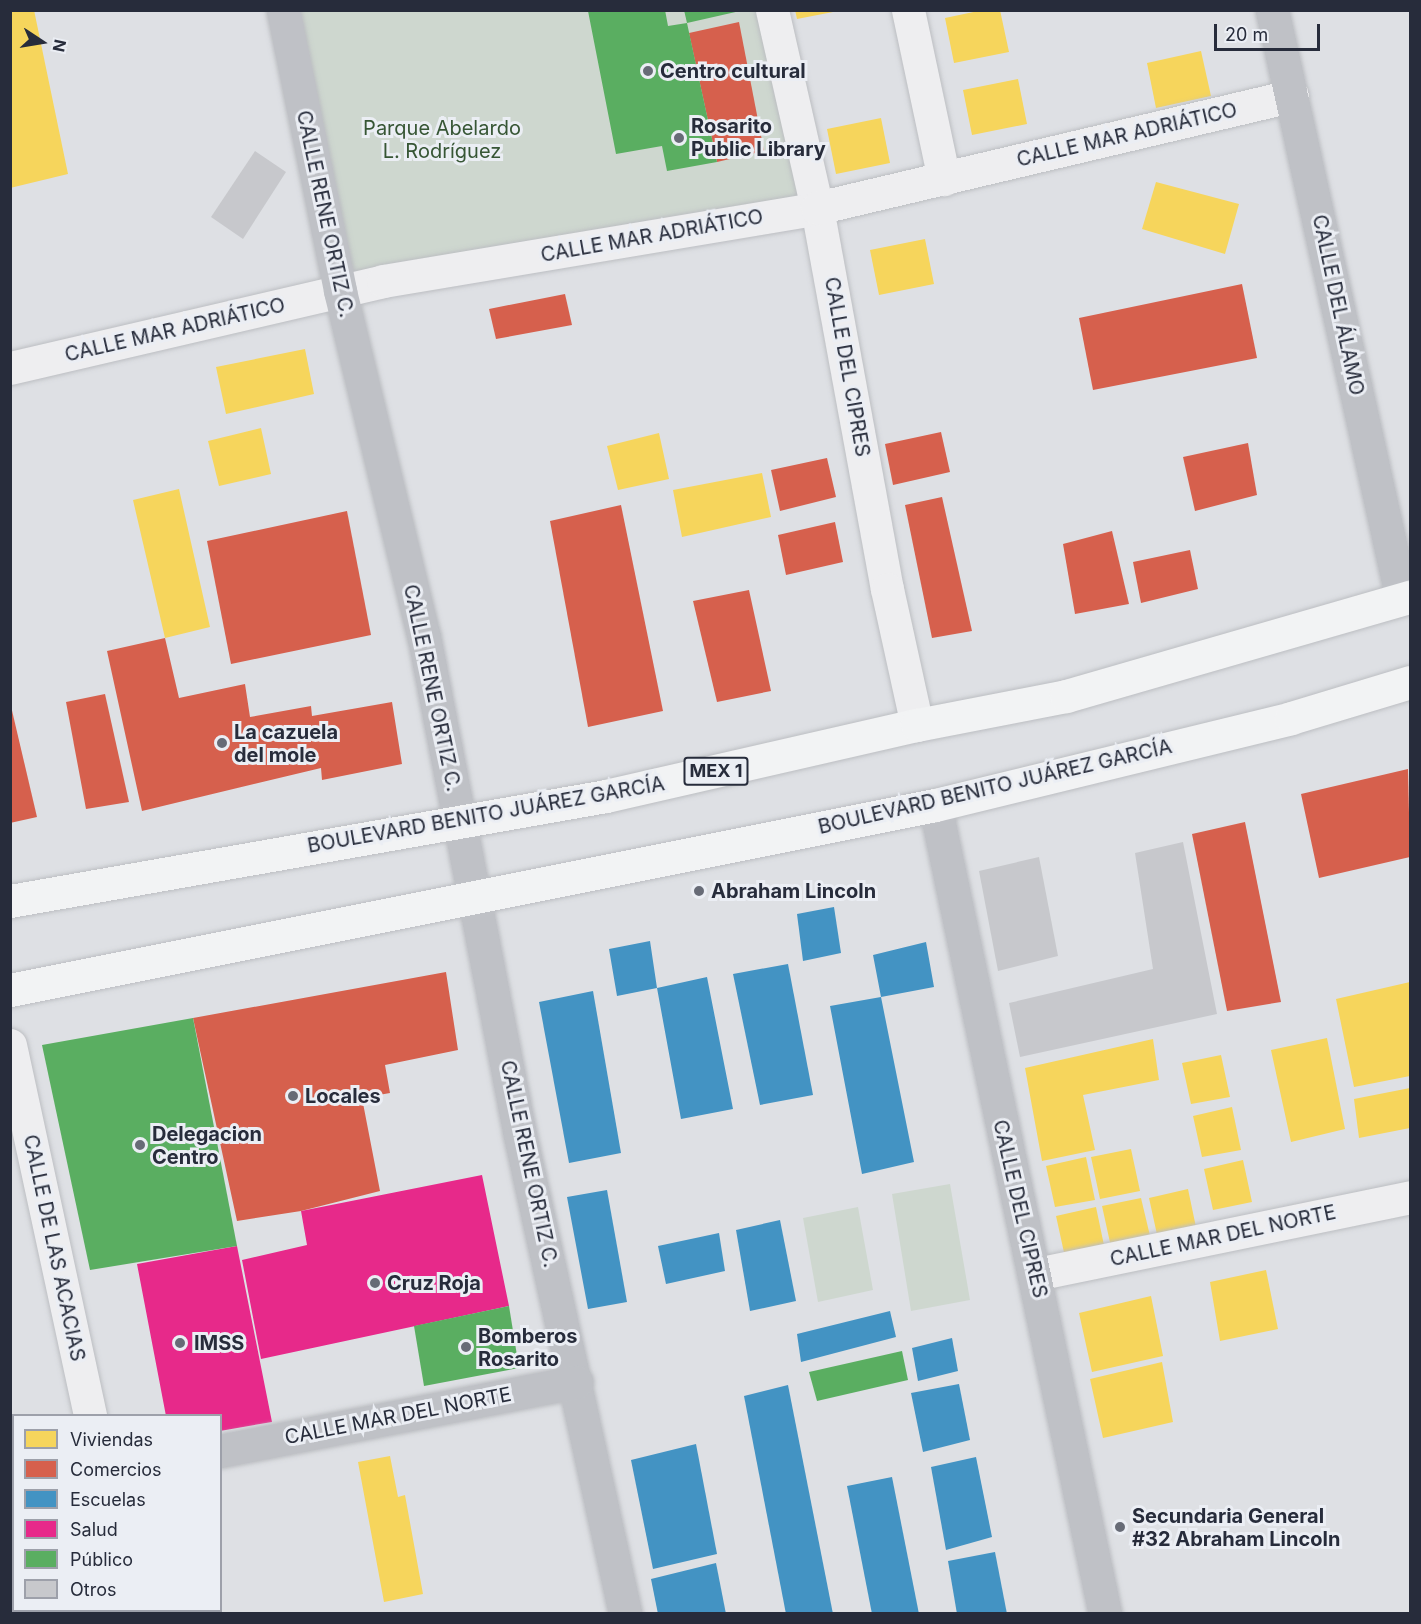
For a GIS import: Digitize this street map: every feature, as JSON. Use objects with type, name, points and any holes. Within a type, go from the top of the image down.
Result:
[{"type":"main road","name":"BOULEVARD BENITO JUÁREZ GARCÍA","points":[[10,901],[606,796],[917,725],[1066,696],[1406,598]]},
{"type":"main road","name":"BOULEVARD BENITO JUÁREZ GARCÍA","points":[[10,990],[476,899],[935,805],[1291,718],[1410,682]]},
{"type":"street","name":"CALLE RENE ORTIZ C.","points":[[283,10],[340,291],[424,637],[520,1135],[576,1382],[625,1614]]},
{"type":"street","name":"CALLE DEL CIPRES","points":[[772,10],[817,208],[917,725]]},
{"type":"street","points":[[908,10],[944,178]]},
{"type":"street","name":"CALLE DEL ÁLAMO","points":[[1272,10],[1406,598]]},
{"type":"street","name":"CALLE MAR ADRIÁTICO","points":[[10,368],[340,291],[817,208],[1292,96]]},
{"type":"street","name":"CALLE DEL CIPRES","points":[[935,805],[996,1104],[1036,1274],[1105,1614]]},
{"type":"street","name":"CALLE DE LAS ACACIAS","points":[[10,1045],[90,1414]]},
{"type":"street","name":"CALLE MAR DEL NORTE","points":[[1036,1274],[1410,1197]]},
{"type":"street","name":"CALLE MAR DEL NORTE","points":[[222,1451],[576,1382]]},
{"type":"green space","name":"Parque Abelardo L. Rodríguez","points":[[283,11],[772,11],[817,208],[340,291]]},
{"type":"green space","points":[[950,1184],[970,1300],[911,1311],[892,1194]]},
{"type":"green space","points":[[858,1207],[873,1290],[818,1302],[803,1218]]},
{"type":"building: Viviendas","points":[[10,10],[34,10],[68,174],[10,188]]},
{"type":"building: Viviendas","points":[[795,10],[833,10],[833,12],[797,19]]},
{"type":"building: Viviendas","points":[[983,10],[1000,10],[1009,52],[954,63],[945,18]]},
{"type":"building: Viviendas","points":[[1201,51],[1211,96],[1156,108],[1147,63]]},
{"type":"building: Viviendas","points":[[1018,79],[1027,124],[972,135],[963,90]]},
{"type":"building: Viviendas","points":[[881,118],[890,163],[836,174],[827,129]]},
{"type":"building: Viviendas","points":[[1156,182],[1239,204],[1225,254],[1142,229]]},
{"type":"building: Viviendas","points":[[925,239],[934,284],[879,295],[870,250]]},
{"type":"building: Viviendas","points":[[305,349],[314,394],[226,414],[216,367]]},
{"type":"building: Viviendas","points":[[261,428],[271,474],[219,486],[208,441]]},
{"type":"building: Viviendas","points":[[659,433],[669,479],[618,490],[607,446]]},
{"type":"building: Viviendas","points":[[762,473],[771,517],[682,537],[673,490]]},
{"type":"building: Viviendas","points":[[179,489],[210,627],[165,638],[133,500]]},
{"type":"building: Viviendas","points":[[1410,982],[1410,1076],[1354,1087],[1336,999]]},
{"type":"building: Viviendas","points":[[1327,1038],[1345,1129],[1291,1142],[1271,1050]]},
{"type":"building: Viviendas","points":[[1153,1039],[1159,1080],[1083,1095],[1095,1150],[1042,1161],[1025,1068]]},
{"type":"building: Viviendas","points":[[1221,1055],[1230,1097],[1191,1104],[1182,1063]]},
{"type":"building: Viviendas","points":[[1410,1088],[1410,1128],[1359,1138],[1354,1099]]},
{"type":"building: Viviendas","points":[[1232,1107],[1241,1150],[1202,1157],[1193,1116]]},
{"type":"building: Viviendas","points":[[1131,1149],[1140,1191],[1100,1199],[1091,1157]]},
{"type":"building: Viviendas","points":[[1086,1157],[1095,1200],[1055,1207],[1046,1166]]},
{"type":"building: Viviendas","points":[[1243,1160],[1252,1202],[1213,1210],[1204,1169]]},
{"type":"building: Viviendas","points":[[1188,1189],[1197,1232],[1158,1239],[1149,1198]]},
{"type":"building: Viviendas","points":[[1141,1198],[1151,1240],[1111,1247],[1102,1206]]},
{"type":"building: Viviendas","points":[[1096,1207],[1105,1250],[1065,1257],[1056,1216]]},
{"type":"building: Viviendas","points":[[1266,1270],[1278,1329],[1220,1341],[1210,1282]]},
{"type":"building: Viviendas","points":[[1151,1296],[1163,1356],[1092,1372],[1079,1313]]},
{"type":"building: Viviendas","points":[[1162,1362],[1173,1422],[1103,1438],[1090,1379]]},
{"type":"building: Viviendas","points":[[390,1456],[398,1497],[405,1495],[423,1594],[384,1602],[358,1462]]},
{"type":"building: Comercios","points":[[739,22],[764,151],[717,162],[689,33]]},
{"type":"building: Comercios","points":[[1242,284],[1257,358],[1093,390],[1079,318]]},
{"type":"building: Comercios","points":[[565,294],[572,325],[496,339],[489,309]]},
{"type":"building: Comercios","points":[[941,432],[950,472],[893,485],[885,444]]},
{"type":"building: Comercios","points":[[1248,443],[1257,495],[1195,511],[1183,457]]},
{"type":"building: Comercios","points":[[827,458],[836,497],[780,511],[771,470]]},
{"type":"building: Comercios","points":[[942,497],[972,631],[932,638],[905,505]]},
{"type":"building: Comercios","points":[[621,505],[663,711],[588,727],[550,521]]},
{"type":"building: Comercios","points":[[347,511],[371,635],[231,664],[207,541]]},
{"type":"building: Comercios","points":[[835,522],[843,562],[786,575],[778,535]]},
{"type":"building: Comercios","points":[[1112,531],[1129,604],[1075,614],[1063,544]]},
{"type":"building: Comercios","points":[[1190,550],[1198,589],[1141,603],[1133,562]]},
{"type":"building: Comercios","points":[[749,590],[771,691],[717,702],[693,601]]},
{"type":"building: Comercios","name":"La cazuela del mole","points":[[165,638],[179,698],[245,684],[250,717],[311,706],[312,716],[392,702],[402,764],[322,780],[321,768],[142,811],[107,651]]},
{"type":"building: Comercios","points":[[105,694],[129,802],[86,809],[66,702]]},
{"type":"building: Comercios","points":[[10,702],[37,817],[10,823]]},
{"type":"building: Comercios","points":[[1408,769],[1410,857],[1319,878],[1301,794]]},
{"type":"building: Comercios","points":[[1245,822],[1281,1002],[1227,1011],[1192,834]]},
{"type":"building: Comercios","name":"Locales","points":[[446,972],[458,1050],[385,1065],[390,1093],[362,1098],[380,1191],[301,1211],[237,1221],[193,1018]]},
{"type":"building: Escuelas","points":[[834,907],[841,953],[803,961],[797,914]]},
{"type":"building: Escuelas","points":[[650,941],[657,988],[617,996],[609,949]]},
{"type":"building: Escuelas","points":[[926,942],[934,987],[881,997],[873,955]]},
{"type":"building: Escuelas","points":[[788,964],[813,1095],[760,1105],[733,974]]},
{"type":"building: Escuelas","points":[[707,977],[733,1109],[681,1119],[657,988]]},
{"type":"building: Escuelas","points":[[593,991],[621,1153],[569,1163],[539,1002]]},
{"type":"building: Escuelas","points":[[881,997],[914,1162],[862,1174],[830,1006]]},
{"type":"building: Escuelas","points":[[607,1190],[627,1302],[588,1309],[567,1197]]},
{"type":"building: Escuelas","points":[[780,1220],[796,1301],[750,1311],[736,1230]]},
{"type":"building: Escuelas","points":[[719,1233],[725,1271],[666,1284],[658,1246]]},
{"type":"building: Escuelas","points":[[890,1311],[896,1337],[801,1362],[797,1334]]},
{"type":"building: Escuelas","points":[[952,1338],[958,1371],[918,1381],[912,1348]]},
{"type":"building: Escuelas","points":[[959,1384],[970,1440],[923,1452],[911,1393]]},
{"type":"building: Escuelas","points":[[788,1385],[833,1614],[786,1614],[744,1396]]},
{"type":"building: Escuelas","points":[[696,1444],[717,1554],[653,1569],[631,1460]]},
{"type":"building: Escuelas","points":[[976,1457],[992,1537],[946,1550],[931,1467]]},
{"type":"building: Escuelas","points":[[892,1477],[919,1614],[872,1614],[847,1486]]},
{"type":"building: Escuelas","points":[[995,1552],[1007,1614],[957,1614],[948,1561]]},
{"type":"building: Escuelas","points":[[716,1563],[726,1614],[658,1614],[651,1579]]},
{"type":"building: Salud","name":"Cruz Roja","points":[[482,1175],[509,1306],[261,1359],[242,1260],[307,1245],[301,1211]]},
{"type":"building: Salud","name":"IMSS","points":[[237,1246],[272,1422],[222,1431],[222,1414],[166,1414],[137,1264]]},
{"type":"building: Público","name":"Centro cultural","points":[[665,10],[668,26],[687,23],[717,162],[667,171],[662,146],[616,154],[588,11]]},
{"type":"building: Público","points":[[684,10],[740,10],[740,11],[687,23]]},
{"type":"building: Público","name":"Delegacion Centro","points":[[193,1018],[237,1246],[90,1270],[42,1045]]},
{"type":"building: Público","name":"Bomberos Rosarito","points":[[509,1306],[519,1368],[424,1386],[414,1326]]},
{"type":"building: Público","points":[[902,1351],[908,1380],[817,1401],[809,1372]]},
{"type":"building: Otros","points":[[255,151],[286,172],[243,239],[211,217]]},
{"type":"building: Otros","points":[[1183,842],[1217,1014],[1020,1057],[1009,1003],[1153,969],[1135,853]]},
{"type":"building: Otros","points":[[1039,857],[1058,956],[998,971],[979,871]]},
{"type":"place","name":"Centro cultural","points":[[648,71]]},
{"type":"place","name":"Rosarito Public Library","points":[[679,138]]},
{"type":"place","name":"La cazuela del mole","points":[[222,743]]},
{"type":"place","name":"Abraham Lincoln","points":[[699,891]]},
{"type":"place","name":"Locales","points":[[293,1096]]},
{"type":"place","name":"Delegacion Centro","points":[[140,1145]]},
{"type":"place","name":"Cruz Roja","points":[[375,1283]]},
{"type":"place","name":"IMSS","points":[[180,1343]]},
{"type":"place","name":"Bomberos Rosarito","points":[[466,1347]]},
{"type":"place","name":"Secundaria General #32 Abraham Lincoln","points":[[1120,1527]]}]
